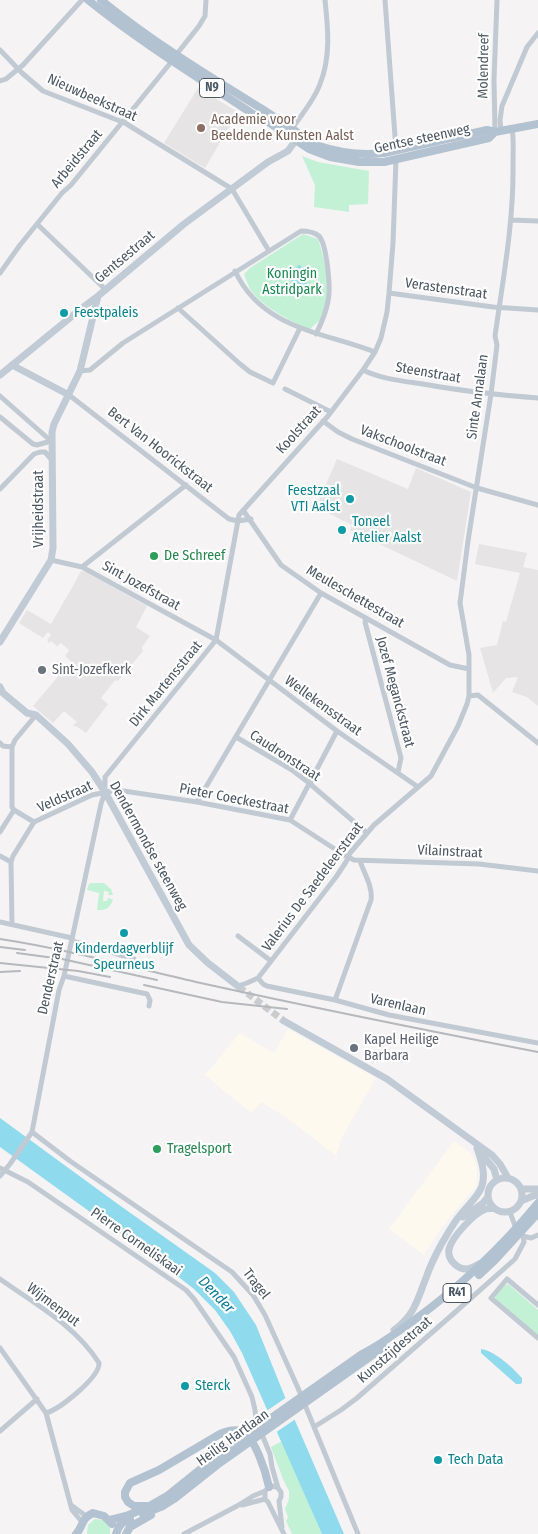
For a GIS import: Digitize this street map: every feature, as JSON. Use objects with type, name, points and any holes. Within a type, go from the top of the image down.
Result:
[{"type":"main road","name":"N9","points":[[88,0],[127,31],[174,58]]},
{"type":"main road","name":"N9","points":[[101,0],[174,58],[253,114],[298,137]]},
{"type":"main road","name":"Gentse steenweg","points":[[298,137],[330,149],[374,154],[487,130],[498,131],[538,124]]},
{"type":"main road","name":"Gentse steenweg","points":[[298,137],[309,149],[321,155],[370,163],[384,162],[489,138],[498,131]]},
{"type":"main road","points":[[396,150],[396,159]]},
{"type":"main road","name":"R41","points":[[363,1357],[462,1283],[508,1237],[538,1203]]},
{"type":"main road","name":"R41","points":[[363,1357],[426,1317],[475,1278],[495,1260],[538,1213]]},
{"type":"main road","name":"Heilig Hartlaan","points":[[110,1520],[146,1508],[167,1496],[363,1357]]},
{"type":"main road","points":[[148,1506],[134,1506],[128,1502],[125,1492],[130,1483],[159,1470],[229,1430],[245,1433],[250,1438],[267,1476],[267,1489]]},
{"type":"main road","name":"Heilig Hartlaan","points":[[116,1533],[122,1522],[163,1506],[174,1499],[215,1462]]},
{"type":"main road","points":[[126,1534],[130,1528],[163,1506]]},
{"type":"main road","name":"Heilig Hartlaan","points":[[84,1519],[93,1513],[98,1513],[110,1520],[116,1533]]},
{"type":"main road","points":[[76,1534],[84,1519]]},
{"type":"street","points":[[0,81],[6,79],[19,69],[82,0]]},
{"type":"street","name":"Arbeidstraat","points":[[0,272],[199,26],[205,16],[206,0]]},
{"type":"street","points":[[290,132],[311,102],[320,84],[329,38],[325,0]]},
{"type":"street","points":[[384,0],[396,150]]},
{"type":"street","name":"Molendreef","points":[[497,0],[494,80],[498,131]]},
{"type":"street","points":[[498,131],[502,106],[528,47],[538,33]]},
{"type":"street","name":"Nieuwbeekstraat","points":[[0,50],[47,93],[122,122],[232,189]]},
{"type":"street","points":[[495,94],[507,95]]},
{"type":"street","name":"Sinte Annalaan","points":[[469,669],[469,655],[460,603],[491,394],[497,345],[495,336],[511,220],[514,169],[512,128]]},
{"type":"street","name":"Gentsestraat","points":[[69,395],[80,371],[98,296],[184,224],[268,162],[288,151],[298,137]]},
{"type":"street","name":"Koolstraat","points":[[238,521],[244,510],[331,412],[375,352],[381,338],[389,293],[396,159]]},
{"type":"street","points":[[232,189],[269,252]]},
{"type":"street","points":[[511,220],[538,221]]},
{"type":"street","points":[[37,224],[105,289]]},
{"type":"street","points":[[80,371],[90,370],[124,343],[301,231],[310,231],[319,236],[328,270],[329,294],[325,314],[316,334]]},
{"type":"street","points":[[236,271],[240,282],[258,304],[268,311],[300,328],[375,352]]},
{"type":"street","name":"Verastenstraat","points":[[389,293],[538,310]]},
{"type":"street","points":[[0,375],[98,296]]},
{"type":"street","points":[[178,308],[250,372],[273,383],[300,328]]},
{"type":"street","points":[[12,365],[69,395]]},
{"type":"street","name":"Steenstraat","points":[[363,370],[399,381],[473,393],[538,398]]},
{"type":"street","points":[[285,390],[331,412]]},
{"type":"street","name":"Vrijheidstraat","points":[[0,642],[51,560],[53,548],[51,441],[54,424],[69,395]]},
{"type":"street","name":"Bert Van Hoorickstraat","points":[[69,395],[229,519],[238,521]]},
{"type":"street","points":[[0,396],[51,441]]},
{"type":"street","points":[[0,417],[28,442],[37,445],[51,441]]},
{"type":"street","name":"Vakschoolstraat","points":[[323,421],[352,439],[477,488],[538,505]]},
{"type":"street","points":[[0,489],[36,453],[45,452],[52,459]]},
{"type":"street","points":[[82,567],[186,486]]},
{"type":"street","name":"Meuleschettestraat","points":[[244,510],[281,565],[321,593],[450,665],[469,669]]},
{"type":"street","points":[[238,521],[251,519]]},
{"type":"street","name":"Dirk Martensstraat","points":[[105,792],[105,777],[216,640],[238,521]]},
{"type":"street","name":"Sint Jozefstraat","points":[[51,560],[82,567],[216,640]]},
{"type":"street","points":[[198,802],[321,593]]},
{"type":"street","name":"Jozef Meganckstraat","points":[[366,618],[365,622],[401,758],[398,772]]},
{"type":"street","name":"Wellekensstraat","points":[[216,640],[337,731],[418,787]]},
{"type":"street","name":"Valerius De Saedeleerstraat","points":[[258,978],[336,877],[350,853],[367,833],[431,776],[458,726],[469,696],[469,669]]},
{"type":"street","name":"Dendermondse steenweg","points":[[0,686],[3,693],[27,713],[36,715],[76,753],[92,772],[189,944],[203,958],[238,986]]},
{"type":"street","points":[[469,696],[478,696],[538,743]]},
{"type":"street","points":[[12,924],[11,862],[34,822],[14,810],[12,806],[12,747],[15,740],[36,715]]},
{"type":"street","points":[[290,820],[337,731]]},
{"type":"street","name":"Caudronstraat","points":[[236,737],[292,770],[367,833]]},
{"type":"street","points":[[0,743],[3,746],[12,747]]},
{"type":"street","name":"Pieter Coeckestraat","points":[[105,792],[117,790],[198,802],[290,820],[348,858]]},
{"type":"street","name":"Veldstraat","points":[[34,822],[92,795],[105,792]]},
{"type":"street","name":"Denderstraat","points":[[0,1176],[2,1169],[10,1164],[32,1132],[59,990],[64,976],[100,804],[105,792]]},
{"type":"street","points":[[0,832],[14,810]]},
{"type":"street","points":[[0,856],[11,862]]},
{"type":"street","name":"Vilainstraat","points":[[348,858],[470,864],[538,871]]},
{"type":"street","points":[[335,1000],[372,894],[360,860]]},
{"type":"street","points":[[0,922],[72,939],[134,959]]},
{"type":"street","points":[[238,936],[271,961]]},
{"type":"street","points":[[64,976],[147,994],[150,1000],[149,1006]]},
{"type":"street","points":[[238,986],[258,978]]},
{"type":"street","name":"Varenlaan","points":[[258,978],[267,986],[335,1000],[389,1015],[538,1043]]},
{"type":"street","points":[[284,1021],[378,1073],[477,1143],[498,1161],[508,1178],[516,1182],[522,1194],[521,1201],[516,1208],[510,1212],[501,1212],[491,1205],[488,1197],[489,1188],[497,1180],[508,1178]]},
{"type":"street","name":"Tragel","points":[[32,1132],[70,1161],[225,1267],[253,1295],[265,1315],[358,1534]]},
{"type":"street","points":[[467,1137],[494,1169],[497,1180]]},
{"type":"street","points":[[363,1357],[373,1345],[401,1325],[416,1306],[435,1257],[460,1214],[474,1199],[482,1184],[482,1163],[477,1148]]},
{"type":"street","name":"Pierre Corneliskaai","points":[[2,1169],[28,1182],[186,1290],[194,1299],[237,1361],[252,1397],[256,1420],[270,1454],[278,1488]]},
{"type":"street","points":[[521,1189],[538,1189]]},
{"type":"street","points":[[521,1201],[535,1195],[538,1196]]},
{"type":"street","points":[[451,1230],[465,1215],[479,1206],[488,1197]]},
{"type":"street","points":[[484,1261],[470,1269],[463,1269],[451,1260],[449,1254],[451,1244],[463,1228],[487,1209],[494,1208]]},
{"type":"street","points":[[510,1212],[515,1226],[523,1236],[531,1238],[538,1235]]},
{"type":"street","name":"Kunstzijdestraat","points":[[314,1427],[342,1410],[357,1398],[484,1287],[514,1258],[524,1242],[523,1236]]},
{"type":"street","name":"Wijmenput","points":[[0,1279],[60,1321],[80,1340],[100,1366],[92,1379],[56,1409],[46,1413]]},
{"type":"street","points":[[538,1305],[507,1279],[490,1298],[538,1338]]},
{"type":"street","points":[[0,1348],[46,1413],[71,1505],[84,1519]]},
{"type":"street","points":[[0,1432],[37,1398]]},
{"type":"street","points":[[261,1461],[266,1452],[266,1445]]},
{"type":"street","points":[[184,1534],[272,1486],[278,1488],[281,1494],[278,1501],[284,1534]]},
{"type":"street","points":[[267,1489],[267,1500],[282,1527]]},
{"type":"street","points":[[237,1506],[267,1500],[273,1503],[278,1501]]},
{"type":"shaded area","name":"Academie voor Beeldende Kunsten Aalst","points":[[198,88],[238,112],[205,168],[164,143]]},
{"type":"shaded area","points":[[337,459],[408,489],[416,468],[471,492],[457,581],[350,530],[352,525],[316,507]]},
{"type":"shaded area","points":[[479,544],[527,553],[523,567],[538,570],[538,706],[527,697],[512,692],[518,677],[506,678],[493,693],[480,648],[497,645],[503,621],[506,622],[520,573],[475,564]]},
{"type":"shaded area","points":[[81,571],[147,606],[136,627],[150,636],[142,647],[143,651],[118,681],[115,680],[101,698],[108,704],[86,733],[73,725],[77,722],[64,711],[53,723],[33,706],[71,661],[65,656],[69,650],[61,643],[57,646],[51,641],[49,643],[47,640],[51,635],[48,632],[43,638],[19,623],[27,610],[51,624]]},
{"type":"shaded area","points":[[288,1029],[376,1078],[342,1137],[336,1156],[289,1119],[261,1102],[251,1113],[205,1075],[240,1033],[274,1053]]},
{"type":"shaded area","points":[[454,1141],[470,1153],[474,1159],[477,1167],[477,1185],[442,1227],[424,1255],[389,1229]]},
{"type":"green space","points":[[302,156],[318,162],[369,171],[368,204],[349,205],[349,212],[314,207],[315,185]]},
{"type":"green space","name":"Koningin Astridpark","points":[[303,234],[318,239],[327,278],[324,309],[321,318],[310,330],[277,313],[262,302],[250,289],[244,274],[250,268]]},
{"type":"green space","points":[[91,883],[104,883],[111,889],[113,895],[108,895],[109,892],[104,891],[103,901],[107,901],[108,898],[113,900],[107,908],[97,910],[99,893],[87,890]]},
{"type":"green space","points":[[508,1284],[538,1310],[538,1336],[496,1299],[495,1296]]},
{"type":"green space","points":[[282,1441],[322,1534],[292,1534],[286,1521],[288,1517],[285,1509],[289,1499],[289,1491],[271,1447]]},
{"type":"green space","points":[[95,1519],[104,1520],[110,1526],[110,1534],[87,1534],[88,1525]]},
{"type":"water","points":[[299,265],[308,279],[304,287],[295,285],[289,278],[290,273]]},
{"type":"water","name":"Dender","points":[[0,1118],[215,1273],[234,1292],[256,1325],[344,1534],[322,1534],[242,1353],[230,1331],[215,1310],[194,1289],[154,1258],[0,1147]]},
{"type":"water","points":[[481,1349],[492,1353],[508,1365],[522,1378],[522,1383],[516,1384],[481,1353]]},
{"type":"pier","points":[[287,1397],[297,1418],[275,1433],[265,1412]]},
{"type":"tunnel","points":[[239,987],[284,1021]]},
{"type":"railway","points":[[0,939],[74,953],[196,982],[410,1027],[538,1052]]},
{"type":"railway","points":[[0,947],[25,950]]},
{"type":"railway","points":[[17,953],[62,959],[157,980]]},
{"type":"railway","points":[[0,963],[78,971],[110,977]]},
{"type":"railway","points":[[0,972],[20,971]]},
{"type":"railway","points":[[144,985],[222,1002],[287,1009]]},
{"type":"place","name":"Academie voor Beeldende Kunsten Aalst","points":[[201,128]]},
{"type":"place","name":"Feestpaleis","points":[[64,313]]},
{"type":"place","name":"Feestzaal VTI Aalst","points":[[350,499]]},
{"type":"place","name":"Toneel Atelier Aalst","points":[[342,530]]},
{"type":"place","name":"De Schreef","points":[[154,556]]},
{"type":"place","name":"Sint-Jozefkerk","points":[[42,670]]},
{"type":"place","name":"Kinderdagverblijf Speurneus","points":[[124,933]]},
{"type":"place","name":"Kapel Heilige Barbara","points":[[354,1048]]},
{"type":"place","name":"Tragelsport","points":[[157,1149]]},
{"type":"place","name":"Sterck","points":[[185,1386]]},
{"type":"place","name":"Tech Data","points":[[438,1460]]}]
